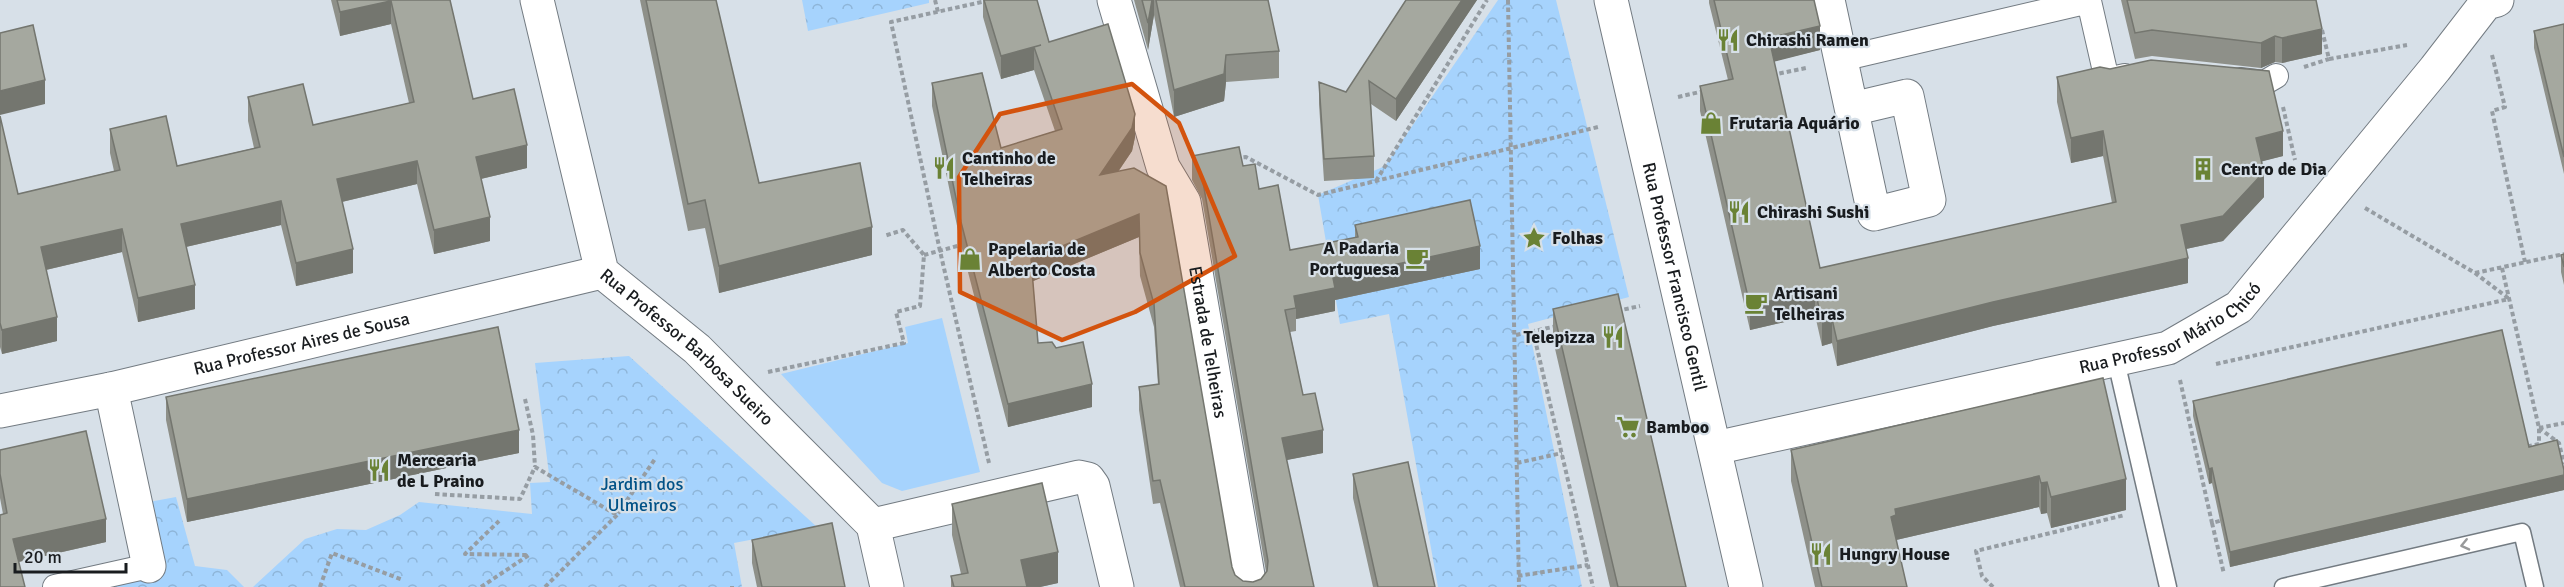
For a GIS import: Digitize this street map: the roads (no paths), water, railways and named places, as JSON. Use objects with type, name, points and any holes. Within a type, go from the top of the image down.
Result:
[{"type":"street","name":"Rua Professor Barbosa Sueiro","points":[[537,0],[602,272],[697,349],[873,525]]},
{"type":"street","name":"Estrada de Telheiras","points":[[1114,0],[1163,167],[1184,202],[1250,587]]},
{"type":"street","name":"Rua Professor Francisco Gentil","points":[[1611,0],[1746,587]]},
{"type":"street","points":[[1828,0],[1852,109]]},
{"type":"street","points":[[1841,59],[2089,0],[2107,80],[2150,70]]},
{"type":"street","name":"Rua Professor Mário Chicó","points":[[1715,448],[2168,348],[2239,308],[2489,1]]},
{"type":"street","points":[[2218,78],[2264,83],[2276,76]]},
{"type":"street","name":"Rua Professor Aires de Sousa","points":[[0,411],[111,389],[602,272]]},
{"type":"street","points":[[55,587],[149,566],[111,389]]},
{"type":"street","points":[[887,587],[873,525],[1079,477],[1088,479],[1093,486],[1117,587]]},
{"type":"lane","points":[[2116,361],[2148,510],[2168,587]]},
{"type":"lane","points":[[2283,587],[2522,532],[2535,587]]},
{"type":"place","name":"Chirashi Ramen","points":[[1728,40]]},
{"type":"place","name":"Frutaria Aquário","points":[[1711,123]]},
{"type":"place","name":"Cantinho de Telheiras","points":[[944,168]]},
{"type":"place","name":"Centro de Dia","points":[[2203,169]]},
{"type":"place","name":"Chirashi Sushi","points":[[1739,212]]},
{"type":"place","name":"Folhas","points":[[1534,238]]},
{"type":"place","name":"A Padaria Portuguesa","points":[[1417,258]]},
{"type":"place","name":"Papelaria de Alberto Costa","points":[[970,259]]},
{"type":"place","name":"Artisani Telheiras","points":[[1756,303]]},
{"type":"place","name":"Telepizza","points":[[1613,337]]},
{"type":"place","name":"Bamboo","points":[[1628,427]]},
{"type":"place","name":"Mercearia de L Praino","points":[[379,470]]},
{"type":"place","name":"Hungry House","points":[[1821,554]]},
{"type":"park label","name":"Jardim dos Ulmeiros","points":[[642,494]]}]
